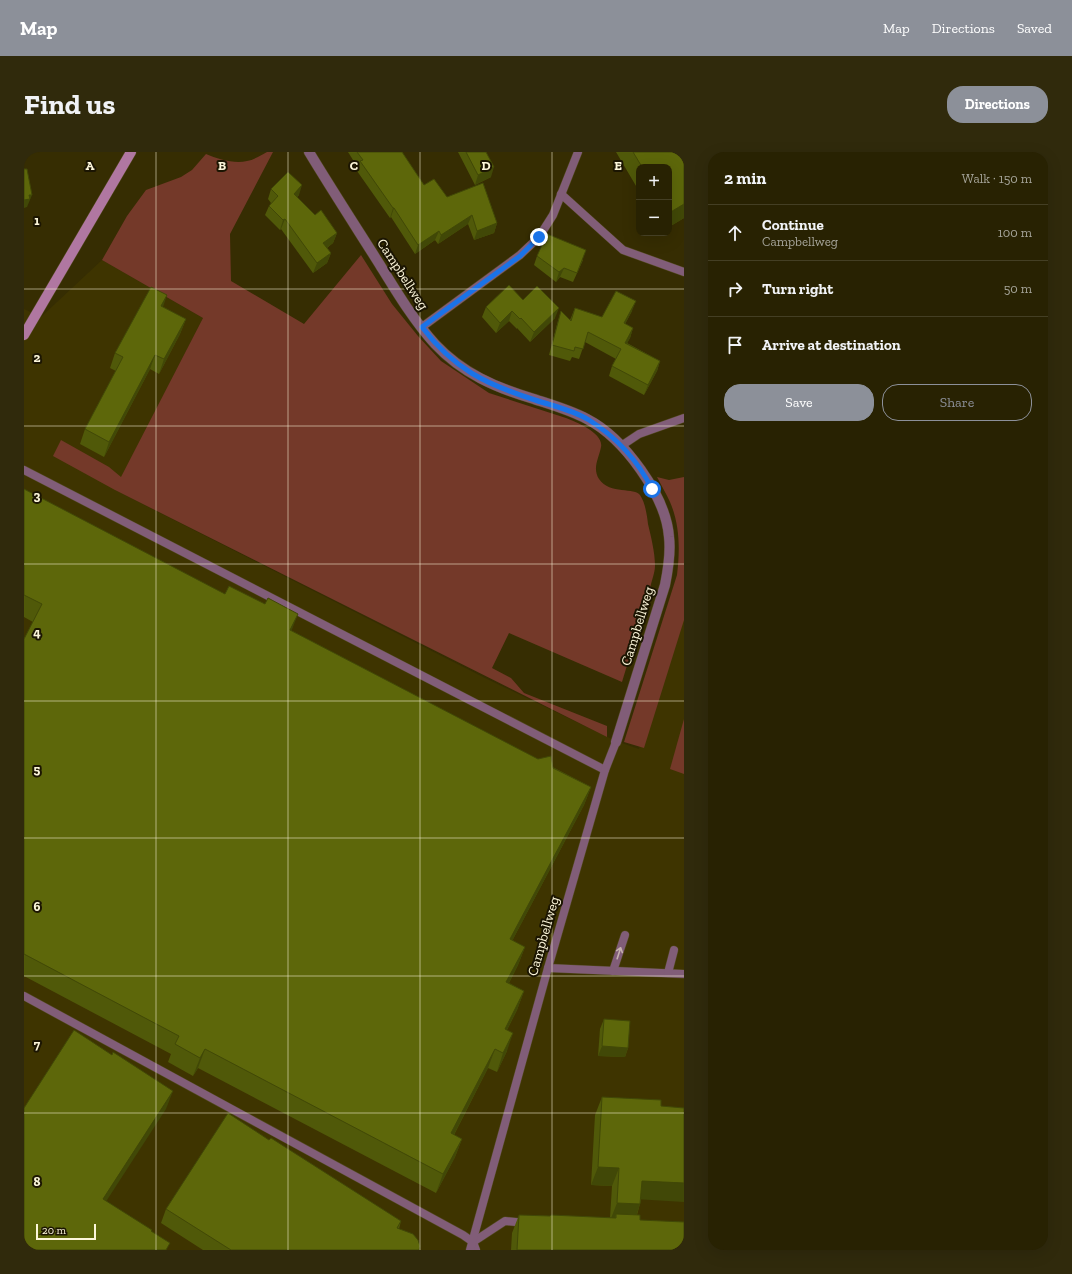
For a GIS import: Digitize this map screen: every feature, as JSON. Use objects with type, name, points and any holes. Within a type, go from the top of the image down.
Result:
[{"type":"street","points":[[24,335],[131,152]]},
{"type":"street","name":"Campbellweg","points":[[309,152],[405,305],[434,344],[452,361],[465,370],[500,388],[570,411],[589,420],[621,446],[645,474],[666,519],[669,537],[668,571],[665,585],[616,742]]},
{"type":"lane","points":[[422,327],[520,256],[539,237],[553,215],[578,152]]},
{"type":"lane","points":[[561,194],[622,250],[684,272]]},
{"type":"lane","points":[[621,446],[639,434],[684,418]]},
{"type":"lane","points":[[24,470],[605,770]]},
{"type":"lane","name":"Campbellweg","points":[[471,1246],[548,968],[605,770],[616,742]]},
{"type":"lane","points":[[613,971],[625,935]]},
{"type":"lane","points":[[668,973],[674,950]]},
{"type":"lane","points":[[548,968],[684,974]]},
{"type":"lane","points":[[24,996],[456,1231],[476,1250]]},
{"type":"lane","points":[[471,1246],[506,1222],[536,1223]]},
{"type":"shaded area","points":[[267,152],[273,152],[230,234],[231,281],[304,324],[361,255],[392,304],[441,361],[489,393],[566,418],[594,433],[601,442],[596,467],[599,479],[609,487],[633,491],[642,498],[646,509],[653,545],[655,569],[644,613],[622,682],[509,633],[492,668],[511,678],[524,693],[607,726],[607,737],[115,490],[53,456],[61,440],[109,467],[121,477],[203,318],[102,260],[127,216],[146,190],[181,177],[192,170],[206,154],[216,158],[242,162],[252,160]]},
{"type":"shaded area","points":[[102,260],[203,318],[115,490],[485,678],[616,741],[639,749],[684,581],[684,1250],[24,1250],[24,309],[41,317]]},
{"type":"shaded area","points":[[657,477],[669,480],[684,477],[684,620],[644,748],[624,742],[677,575],[679,556],[676,520],[670,502]]},
{"type":"shaded area","points":[[684,719],[684,774],[670,769]]},
{"type":"building","points":[[357,152],[402,152],[424,185],[434,179],[447,197],[483,183],[497,223],[477,231],[472,215],[441,235],[439,231],[418,245],[394,208],[360,161],[363,160]]},
{"type":"building","points":[[466,152],[486,152],[494,167],[478,175]]},
{"type":"building","points":[[633,152],[684,152],[684,204],[672,211],[672,164],[640,164]]},
{"type":"building","points":[[24,169],[27,169],[32,195],[29,195],[30,199],[24,200]]},
{"type":"building","points":[[288,172],[302,185],[294,194],[315,215],[321,210],[337,233],[323,243],[331,253],[317,263],[285,219],[283,220],[269,206],[278,196],[271,189]]},
{"type":"building","points":[[547,234],[586,250],[577,273],[564,268],[559,272],[537,256]]},
{"type":"building","points":[[509,285],[523,300],[537,286],[559,308],[534,332],[512,311],[500,323],[486,307]]},
{"type":"building","points":[[151,287],[167,295],[161,306],[186,319],[164,359],[155,355],[109,442],[85,429],[123,357],[115,353]]},
{"type":"building","points":[[616,291],[636,301],[624,323],[633,328],[625,343],[660,361],[648,385],[612,366],[621,349],[588,332],[583,349],[575,347],[574,351],[552,345],[561,311],[571,321],[575,308],[602,317]]},
{"type":"building","points":[[24,489],[225,594],[229,586],[265,604],[268,598],[298,614],[290,630],[538,759],[551,756],[553,768],[591,787],[510,939],[525,947],[506,982],[524,991],[505,1029],[513,1033],[503,1053],[495,1049],[451,1133],[462,1139],[443,1174],[205,1049],[200,1058],[175,1044],[179,1036],[24,954],[24,639],[42,604],[24,595]]},
{"type":"building","points":[[604,1019],[630,1021],[628,1048],[602,1046]]},
{"type":"building","points":[[74,1030],[112,1055],[113,1052],[173,1091],[103,1199],[170,1243],[166,1250],[24,1250],[24,1108]]},
{"type":"building","points":[[602,1097],[661,1100],[661,1106],[684,1108],[684,1183],[642,1181],[640,1204],[617,1203],[619,1168],[598,1167]]},
{"type":"building","points":[[228,1113],[269,1140],[271,1138],[401,1221],[397,1228],[413,1234],[418,1240],[420,1246],[419,1250],[231,1250],[166,1209]]},
{"type":"building","points":[[616,1214],[640,1215],[640,1220],[684,1222],[684,1250],[517,1250],[519,1215],[616,1218]]},
{"type":"route","points":[[539,237],[520,256],[422,327],[434,344],[452,361],[479,378],[519,395],[570,411],[589,420],[599,427],[612,437],[632,457],[645,474],[652,489]]}]
